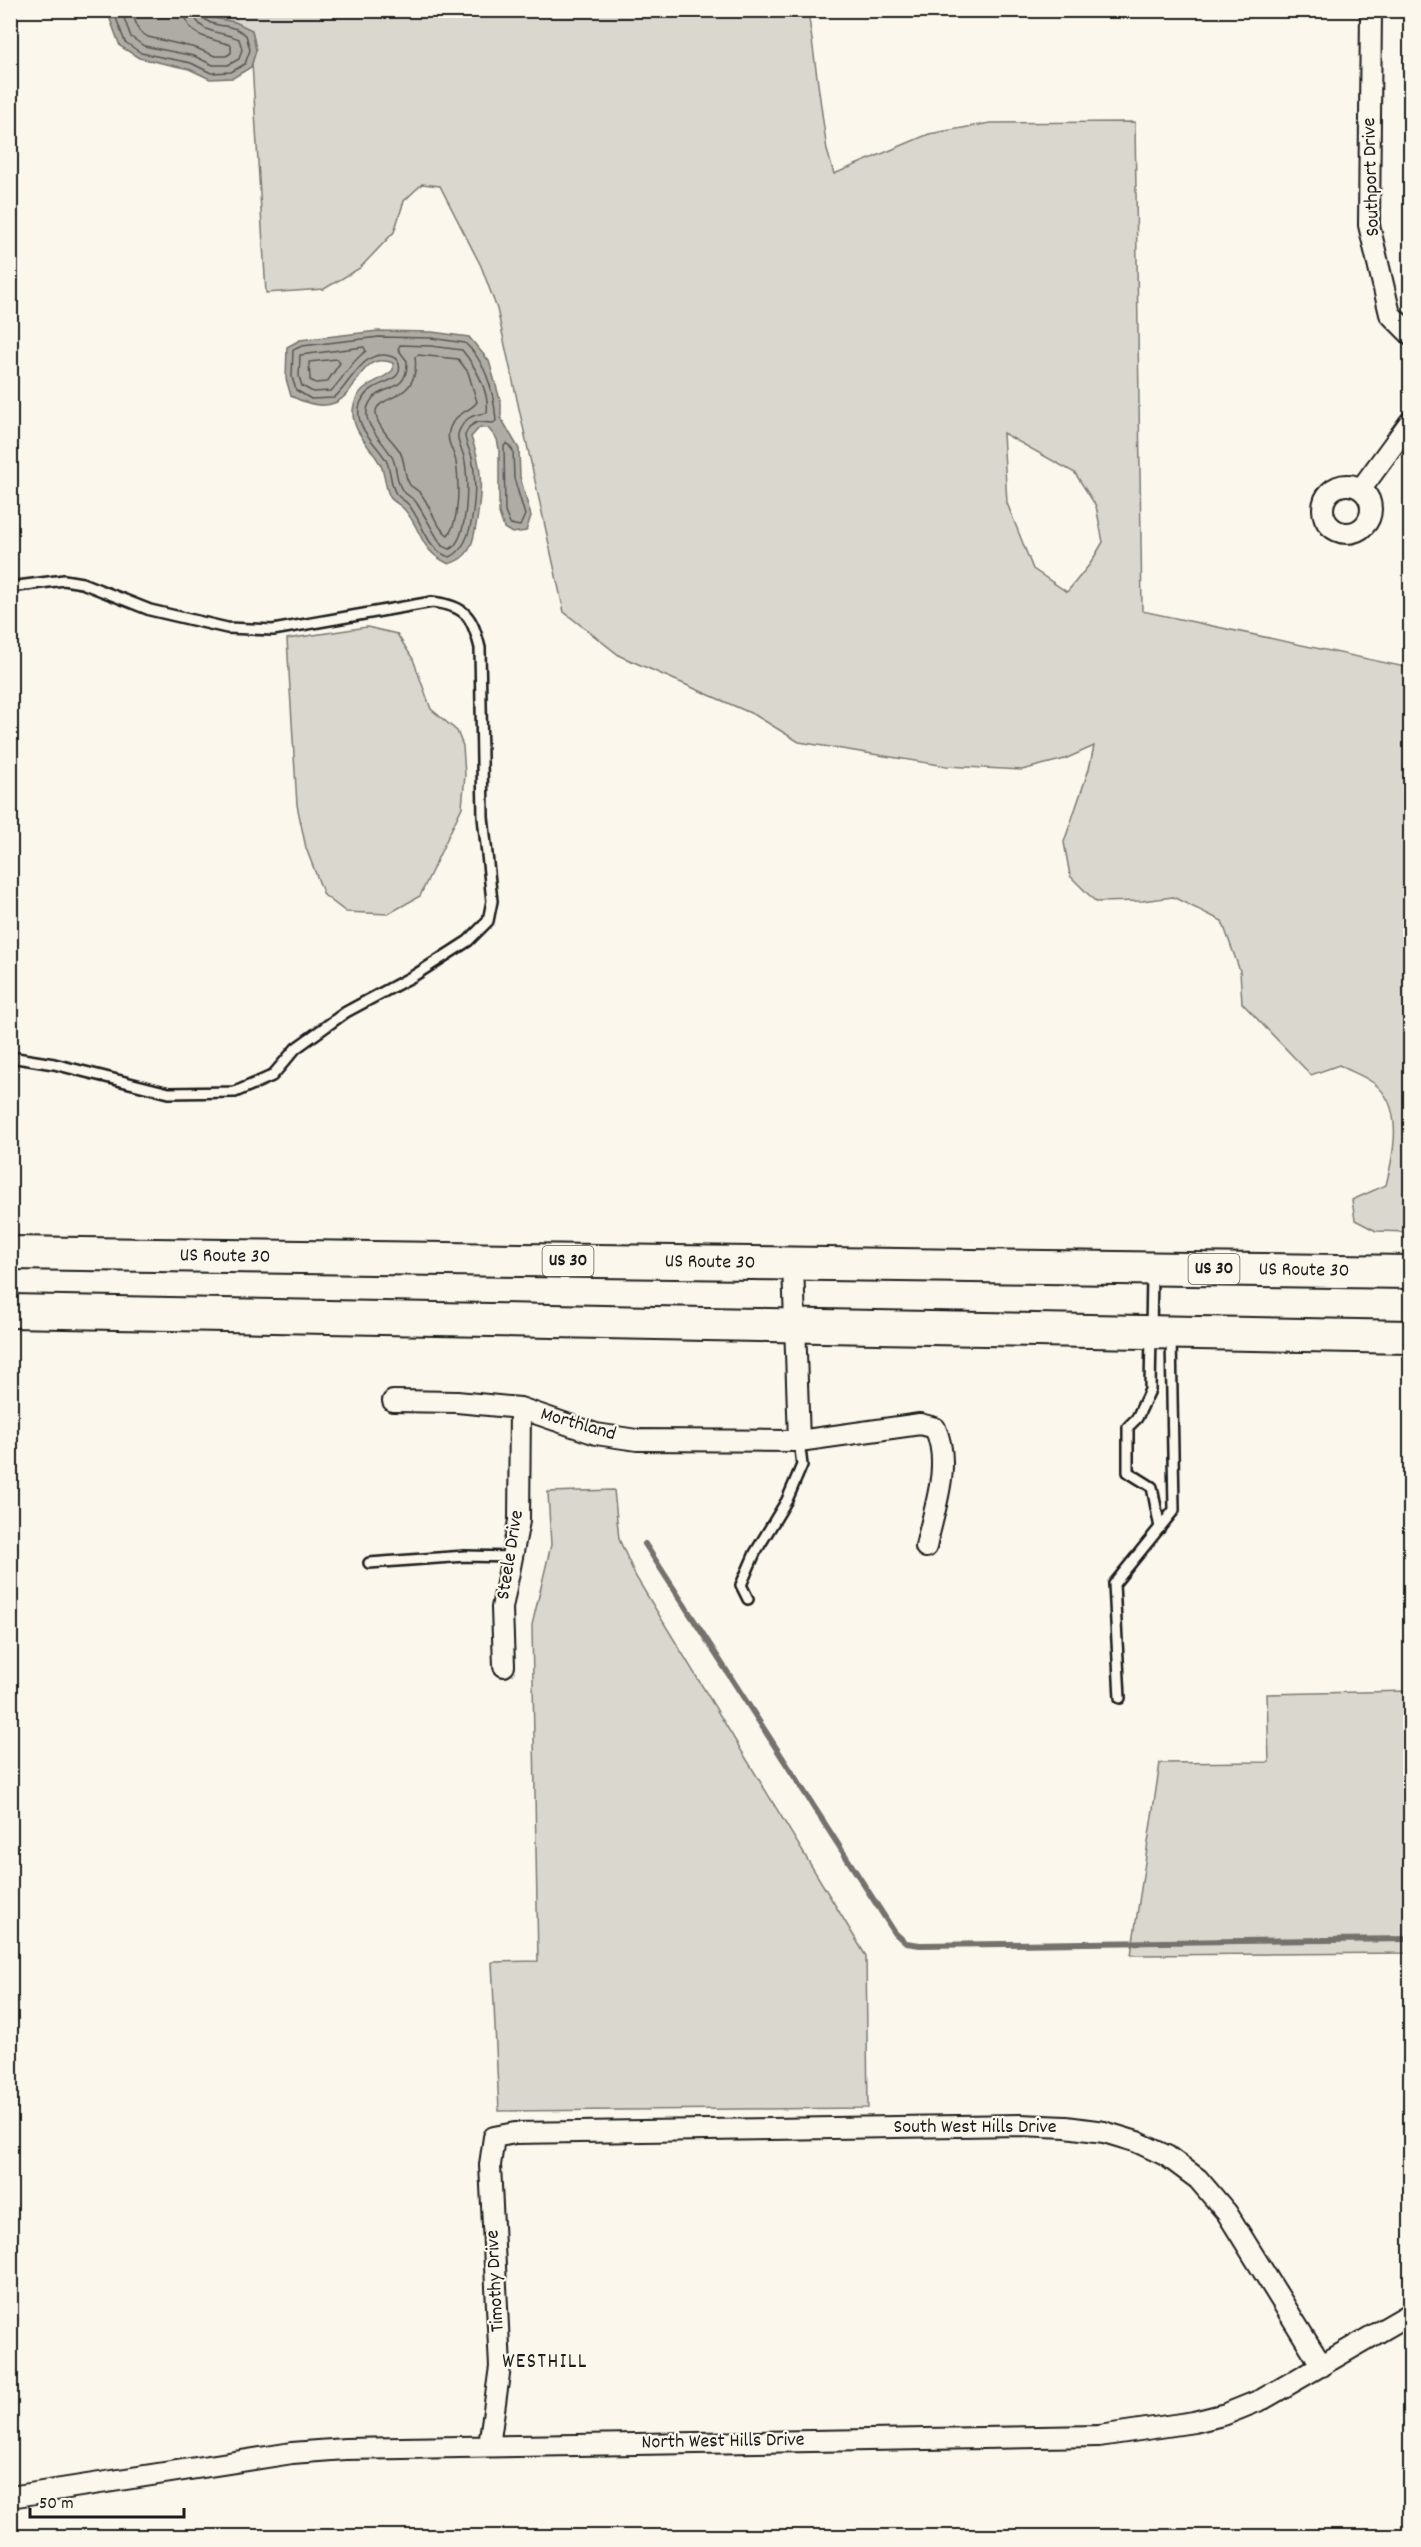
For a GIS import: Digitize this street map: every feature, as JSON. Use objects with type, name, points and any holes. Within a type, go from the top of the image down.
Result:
[{"type":"highway","name":"US Route 30","points":[[10,1253],[1410,1272]]},
{"type":"highway","points":[[10,1311],[1410,1337]]},
{"type":"street","name":"Southport Drive","points":[[1371,10],[1370,225],[1390,314],[1410,334]]},
{"type":"street","points":[[1361,489],[1410,422]]},
{"type":"street","points":[[793,1264],[799,1441]]},
{"type":"street","name":"Morthland","points":[[393,1401],[457,1402],[519,1408],[596,1434],[637,1440],[799,1441],[920,1424],[935,1428],[942,1444],[944,1462],[926,1547]]},
{"type":"street","name":"Steele Drive","points":[[504,1666],[502,1608],[504,1588],[513,1557],[519,1521],[519,1408]]},
{"type":"street","name":"South West Hills Drive","points":[[515,2133],[1020,2125],[1104,2132],[1137,2142],[1167,2156],[1198,2179],[1227,2213],[1322,2366]]},
{"type":"street","name":"Timothy Drive","points":[[489,2446],[500,2367],[490,2165],[494,2137],[515,2133]]},
{"type":"street","name":"North West Hills Drive","points":[[10,2497],[292,2453],[345,2449],[1099,2436],[1194,2422],[1226,2414],[1263,2399],[1410,2314]]},
{"type":"lane","points":[[10,587],[64,580],[150,610],[227,628],[273,630],[432,602],[453,604],[475,627],[480,648],[483,817],[492,901],[488,921],[468,941],[415,975],[346,1012],[296,1048],[272,1076],[235,1092],[169,1093],[54,1064],[10,1057]]},
{"type":"lane","points":[[1120,1698],[1114,1584],[1174,1510],[1161,1332],[1152,1269]]},
{"type":"lane","points":[[1160,1528],[1152,1487],[1128,1472],[1128,1427],[1137,1418],[1150,1390],[1161,1332]]},
{"type":"lane","points":[[748,1599],[741,1585],[755,1553],[788,1500],[802,1465],[799,1441]]},
{"type":"lane","points":[[369,1563],[465,1556],[513,1557]]},
{"type":"shaded area","points":[[207,10],[808,11],[827,150],[834,174],[929,134],[990,123],[1135,122],[1142,611],[1410,668],[1410,1232],[1376,1231],[1355,1220],[1352,1200],[1386,1185],[1392,1159],[1393,1116],[1382,1091],[1372,1082],[1339,1065],[1311,1075],[1242,1003],[1240,971],[1222,921],[1173,897],[1142,901],[1096,902],[1070,876],[1064,842],[1089,769],[1094,746],[1065,759],[1022,770],[946,766],[799,742],[755,715],[620,656],[564,612],[497,309],[481,266],[440,186],[422,184],[404,201],[394,232],[360,268],[324,289],[266,293],[252,63],[256,50],[252,31],[235,22],[214,18],[207,13]],"holes":[[[1003,433],[1075,473],[1096,506],[1103,542],[1090,564],[1067,592],[1033,569],[1007,503]]]},
{"type":"shaded area","points":[[367,627],[397,634],[413,659],[431,709],[457,731],[463,746],[465,775],[462,807],[420,896],[388,914],[346,912],[324,895],[306,848],[297,805],[287,639]]},
{"type":"shaded area","points":[[614,1490],[619,1539],[636,1577],[866,1956],[868,2108],[499,2111],[492,1962],[538,1961],[532,1625],[551,1545],[548,1492]]},
{"type":"shaded area","points":[[1410,1691],[1410,1953],[1131,1955],[1160,1763],[1269,1762],[1267,1694]]},
{"type":"water","points":[[107,11],[207,11],[214,18],[235,22],[252,30],[256,50],[251,67],[233,78],[210,79],[189,69],[139,58],[120,46]]},
{"type":"water","points":[[378,331],[432,332],[469,337],[489,361],[501,403],[501,418],[519,449],[520,477],[531,516],[526,531],[512,533],[504,528],[499,513],[497,439],[488,428],[480,427],[471,437],[478,459],[480,498],[470,548],[462,557],[449,564],[426,546],[410,517],[390,497],[381,466],[360,435],[354,421],[354,405],[357,397],[365,388],[393,370],[393,363],[378,361],[368,366],[343,397],[332,404],[315,405],[291,396],[286,379],[287,347],[300,340]]},
{"type":"waterway","points":[[645,1544],[895,1933],[906,1943],[920,1945],[1410,1939]]},
{"type":"district","name":"WESTHILL","points":[[545,2363]]}]
